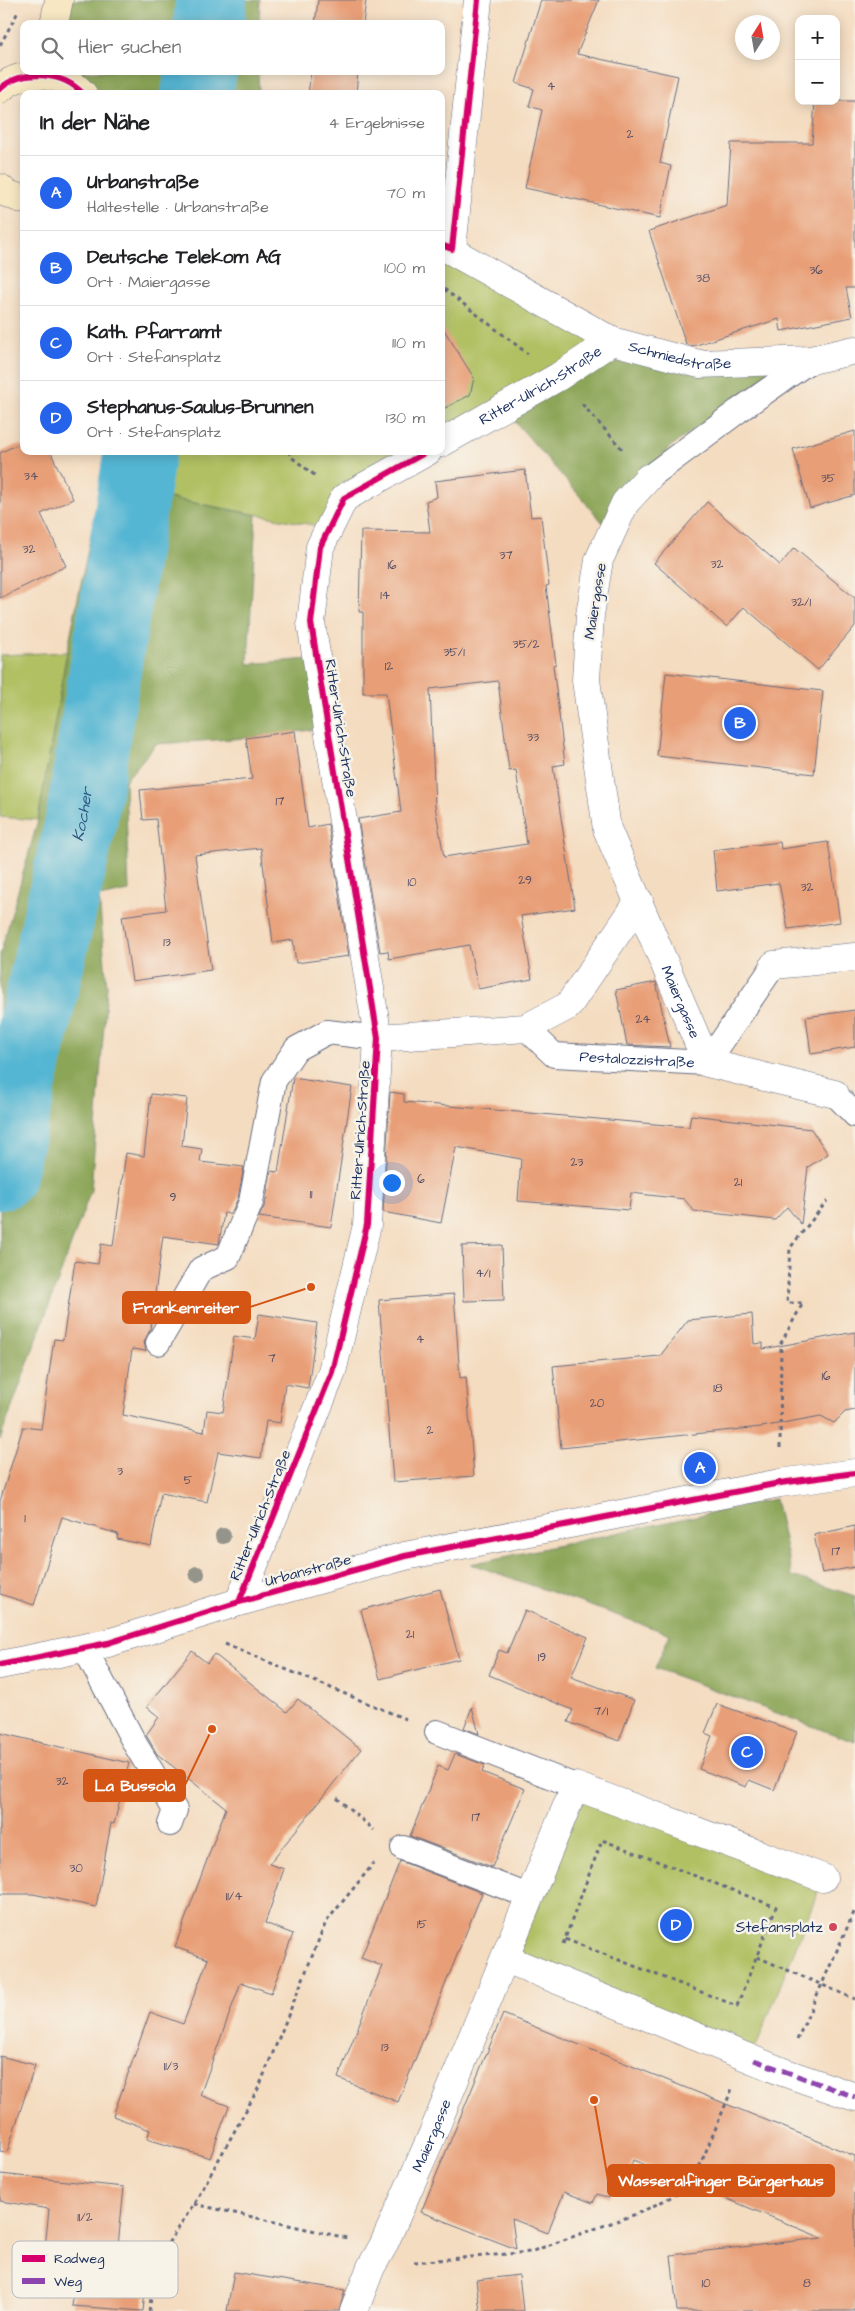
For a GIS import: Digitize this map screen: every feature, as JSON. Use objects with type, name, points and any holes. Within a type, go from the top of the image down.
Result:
[{"type":"main road","points":[[55,20],[59,0]]},
{"type":"main road","points":[[0,89],[22,77],[32,75]]},
{"type":"main road","points":[[49,75],[64,80],[78,90]]},
{"type":"main road","points":[[0,188],[6,193],[20,198]]},
{"type":"street","points":[[447,247],[478,0]]},
{"type":"street","name":"Schmiedstraße","points":[[447,247],[612,341],[699,364],[811,360],[855,350]]},
{"type":"street","name":"Ritter-Ulrich-Straße","points":[[445,441],[558,377],[612,341]]},
{"type":"street","name":"Ritter-Ulrich-Straße","points":[[0,1665],[108,1643],[239,1602],[332,1372],[367,1225],[378,1038],[311,624],[320,547],[344,498],[421,455]]},
{"type":"street","name":"Maiergasse","points":[[648,478],[625,503],[599,560],[590,615],[586,680],[608,829],[707,1063]]},
{"type":"street","points":[[378,1038],[526,1028],[568,1006],[639,901]]},
{"type":"street","name":"Pestalozzistraße","points":[[774,965],[855,957]]},
{"type":"street","points":[[707,1063],[835,1094]]},
{"type":"street","name":"Urbanstraße","points":[[239,1602],[405,1556],[780,1483],[855,1473]]},
{"type":"street","points":[[823,1878],[576,1786],[506,1958],[783,2072],[855,2097]]},
{"type":"street","name":"Maiergasse","points":[[354,2311],[371,2267],[383,2246],[506,1958]]},
{"type":"lane","name":"Maiergasse","points":[[648,478],[811,360]]},
{"type":"lane","name":"Pestalozzistraße","points":[[526,1028],[554,1055],[707,1063],[774,965]]},
{"type":"lane","points":[[158,1343],[202,1269],[228,1257],[250,1202],[274,1081],[296,1050],[327,1032],[378,1038]]},
{"type":"lane","points":[[835,1094],[855,1115]]},
{"type":"lane","points":[[84,1647],[135,1744],[175,1810],[170,1824]]},
{"type":"lane","points":[[437,1732],[576,1786]]},
{"type":"lane","points":[[396,1846],[531,1897]]},
{"type":"path","points":[[0,45],[15,20]]},
{"type":"path","points":[[445,290],[558,377],[648,478]]},
{"type":"path","points":[[780,1483],[781,1343],[803,1303],[786,1304],[790,1248],[827,1201]]},
{"type":"path","points":[[264,1661],[437,1732]]},
{"type":"path","points":[[170,2241],[194,2204],[258,2088],[326,1922],[396,1846],[337,1798]]},
{"type":"path","points":[[602,1840],[776,1908],[756,1957],[737,2006],[564,1939],[602,1840]]},
{"type":"path","points":[[783,2072],[855,1910]]},
{"type":"path","points":[[756,1957],[855,1999]]},
{"type":"path","points":[[406,2263],[530,2252],[640,2213],[691,2186],[733,2088]]},
{"type":"path","points":[[194,2204],[383,2246]]},
{"type":"path","points":[[149,2311],[151,2298]]},
{"type":"green space","points":[[59,0],[260,0],[259,20],[55,20]]},
{"type":"green space","points":[[51,75],[258,75],[259,90],[76,90]]},
{"type":"green space","points":[[445,254],[598,341],[445,429]]},
{"type":"green space","points":[[613,348],[774,371],[670,447],[605,525],[510,416]]},
{"type":"green space","points":[[107,455],[153,455],[148,494],[256,515],[248,664],[310,659],[320,729],[246,738],[156,744],[125,781],[129,891],[99,897],[107,987],[91,1190],[0,1440],[0,955],[38,820],[67,652]]},
{"type":"green space","points":[[153,455],[400,455],[318,526],[147,494]]},
{"type":"green space","points":[[67,652],[38,820],[0,817],[0,655]]},
{"type":"green space","points":[[775,1499],[792,1576],[855,1596],[855,1742],[655,1668],[670,1634],[471,1564]]},
{"type":"green space","points":[[579,1794],[821,1884],[755,2049],[516,1954]]},
{"type":"building","points":[[318,0],[366,0],[364,20],[316,20]]},
{"type":"building","points":[[541,0],[599,0],[577,54],[678,76],[660,163],[671,166],[660,218],[525,188],[542,110],[529,106],[534,89],[516,83]]},
{"type":"building","points":[[310,75],[358,75],[356,90],[309,90]]},
{"type":"building","points":[[840,101],[855,101],[855,288],[846,288],[852,317],[781,331],[779,319],[693,346],[686,344],[649,231],[727,205],[731,143],[812,143],[815,105],[840,105]]},
{"type":"building","points":[[445,331],[474,378],[470,395],[445,408]]},
{"type":"building","points":[[855,431],[855,495],[810,508],[793,449]]},
{"type":"building","points":[[16,445],[20,446],[20,455],[52,455],[73,499],[41,514],[66,566],[0,598],[0,453]]},
{"type":"building","points":[[525,470],[531,517],[541,516],[549,585],[546,586],[556,664],[553,665],[565,764],[553,766],[575,908],[521,916],[532,979],[478,989],[469,945],[389,959],[388,951],[380,952],[358,819],[401,812],[386,693],[363,693],[363,612],[359,612],[361,531],[430,532],[426,501],[437,497],[435,481]],"holes":[[[498,681],[509,771],[516,770],[527,844],[444,857],[435,806],[430,689]]]},
{"type":"building","points":[[707,502],[780,565],[794,548],[855,598],[855,626],[818,670],[744,607],[727,627],[654,563]]},
{"type":"building","points":[[666,673],[823,691],[814,774],[657,756]]},
{"type":"building","points":[[295,731],[308,828],[328,824],[349,956],[296,963],[293,940],[273,943],[261,848],[195,855],[211,970],[132,981],[122,916],[166,910],[156,819],[143,820],[140,790],[252,779],[246,738]]},
{"type":"building","points":[[780,842],[781,849],[828,842],[840,922],[788,929],[779,883],[717,891],[713,850]]},
{"type":"building","points":[[656,982],[670,1047],[627,1045],[616,990]]},
{"type":"building","points":[[855,1010],[855,1047],[811,1054],[806,1017]]},
{"type":"building","points":[[293,1078],[352,1087],[331,1227],[259,1217],[265,1205],[271,1171],[278,1172]]},
{"type":"building","points":[[390,1092],[404,1094],[404,1102],[689,1127],[691,1115],[811,1129],[828,1154],[808,1167],[801,1224],[787,1207],[775,1220],[694,1211],[684,1199],[631,1193],[629,1210],[518,1201],[521,1159],[456,1147],[441,1223],[383,1212]]},
{"type":"building","points":[[151,1094],[187,1098],[182,1146],[202,1149],[200,1162],[244,1167],[238,1198],[231,1214],[224,1213],[219,1244],[163,1236],[150,1330],[144,1342],[146,1351],[132,1349],[123,1415],[204,1432],[207,1410],[223,1412],[234,1336],[255,1339],[259,1314],[317,1323],[308,1388],[285,1384],[280,1423],[266,1421],[261,1458],[218,1452],[207,1502],[161,1493],[151,1546],[117,1539],[118,1534],[62,1517],[34,1605],[0,1594],[0,1501],[23,1427],[41,1429],[54,1339],[63,1340],[75,1261],[98,1264],[101,1244],[113,1246],[126,1153],[144,1156]]},
{"type":"building","points":[[502,1245],[504,1300],[464,1301],[462,1246]]},
{"type":"building","points":[[454,1294],[460,1378],[466,1377],[474,1476],[393,1482],[379,1300]]},
{"type":"building","points":[[752,1314],[754,1344],[763,1343],[763,1349],[855,1332],[855,1410],[845,1412],[834,1423],[821,1416],[761,1427],[561,1448],[553,1366],[660,1356],[688,1320]]},
{"type":"building","points":[[855,1526],[855,1567],[822,1573],[814,1535]]},
{"type":"building","points":[[440,1589],[459,1659],[380,1679],[361,1610]]},
{"type":"building","points":[[525,1610],[588,1637],[571,1677],[634,1700],[619,1741],[568,1722],[573,1710],[489,1675],[499,1650],[507,1653]]},
{"type":"building","points":[[192,1651],[207,1663],[214,1654],[287,1712],[298,1699],[361,1749],[269,1864],[284,1869],[265,1923],[293,1934],[271,1993],[241,1982],[200,2095],[229,2106],[210,2158],[147,2139],[150,2130],[113,2116],[150,2012],[183,2024],[208,1959],[175,1947],[226,1808],[157,1754],[146,1735],[159,1717],[147,1707]]},
{"type":"building","points":[[717,1704],[797,1732],[774,1790],[749,1780],[746,1787],[699,1769],[712,1736],[705,1733]]},
{"type":"building","points":[[472,1707],[479,1734],[464,1728]]},
{"type":"building","points":[[0,1733],[129,1763],[114,1824],[111,1823],[96,1907],[33,1894],[0,1894]]},
{"type":"building","points":[[455,1754],[485,1765],[482,1772],[525,1789],[492,1867],[410,1836],[438,1766],[448,1770]]},
{"type":"building","points":[[400,1861],[482,1893],[398,2102],[338,2078],[382,1966],[361,1958]]},
{"type":"building","points":[[503,2014],[855,2156],[855,2311],[677,2311],[671,2255],[822,2238],[633,2160],[627,2175],[619,2172],[609,2198],[597,2194],[593,2203],[564,2192],[548,2233],[512,2219],[516,2249],[421,2212]]},
{"type":"building","points":[[0,2056],[35,2065],[7,2152],[0,2151]]},
{"type":"building","points":[[0,2174],[124,2187],[119,2241],[46,2241],[49,2209],[0,2201]]},
{"type":"building","points":[[234,2272],[345,2290],[339,2311],[227,2311]]},
{"type":"building","points":[[519,2275],[523,2311],[480,2311],[476,2280]]},
{"type":"building","points":[[73,2298],[144,2298],[143,2311],[72,2306]]},
{"type":"waterway","name":"Kocher","points":[[209,20],[211,0]]},
{"type":"waterway","name":"Kocher","points":[[198,90],[200,75]]},
{"type":"waterway","name":"Kocher","points":[[0,1174],[81,821],[139,455]]},
{"type":"marked path","points":[[754,2060],[855,2097]]},
{"type":"cycle path","points":[[445,246],[452,249],[478,0]]},
{"type":"cycle path","points":[[0,89],[9,82],[20,78],[43,75]]},
{"type":"cycle path","points":[[43,75],[65,81],[78,90]]},
{"type":"cycle path","points":[[239,1602],[332,1372],[367,1225],[378,1038],[311,623],[320,547],[344,498],[421,455]]},
{"type":"cycle path","points":[[0,1665],[108,1643],[239,1602],[405,1556],[780,1483],[855,1473]]},
{"type":"place","name":"Deutsche Telekom AG","points":[[740,723]]},
{"type":"place","name":"Frankenreiter","points":[[311,1287]]},
{"type":"place","name":"Urbanstraße","points":[[700,1468]]},
{"type":"place","name":"La Bussola","points":[[212,1729]]},
{"type":"place","name":"Kath. Pfarramt","points":[[747,1752]]},
{"type":"place","name":"Stephanus-Saulus-Brunnen","points":[[676,1925]]},
{"type":"place","name":"Stefansplatz","points":[[833,1927]]},
{"type":"place","name":"Wasseralfinger Bürgerhaus","points":[[594,2100]]}]
